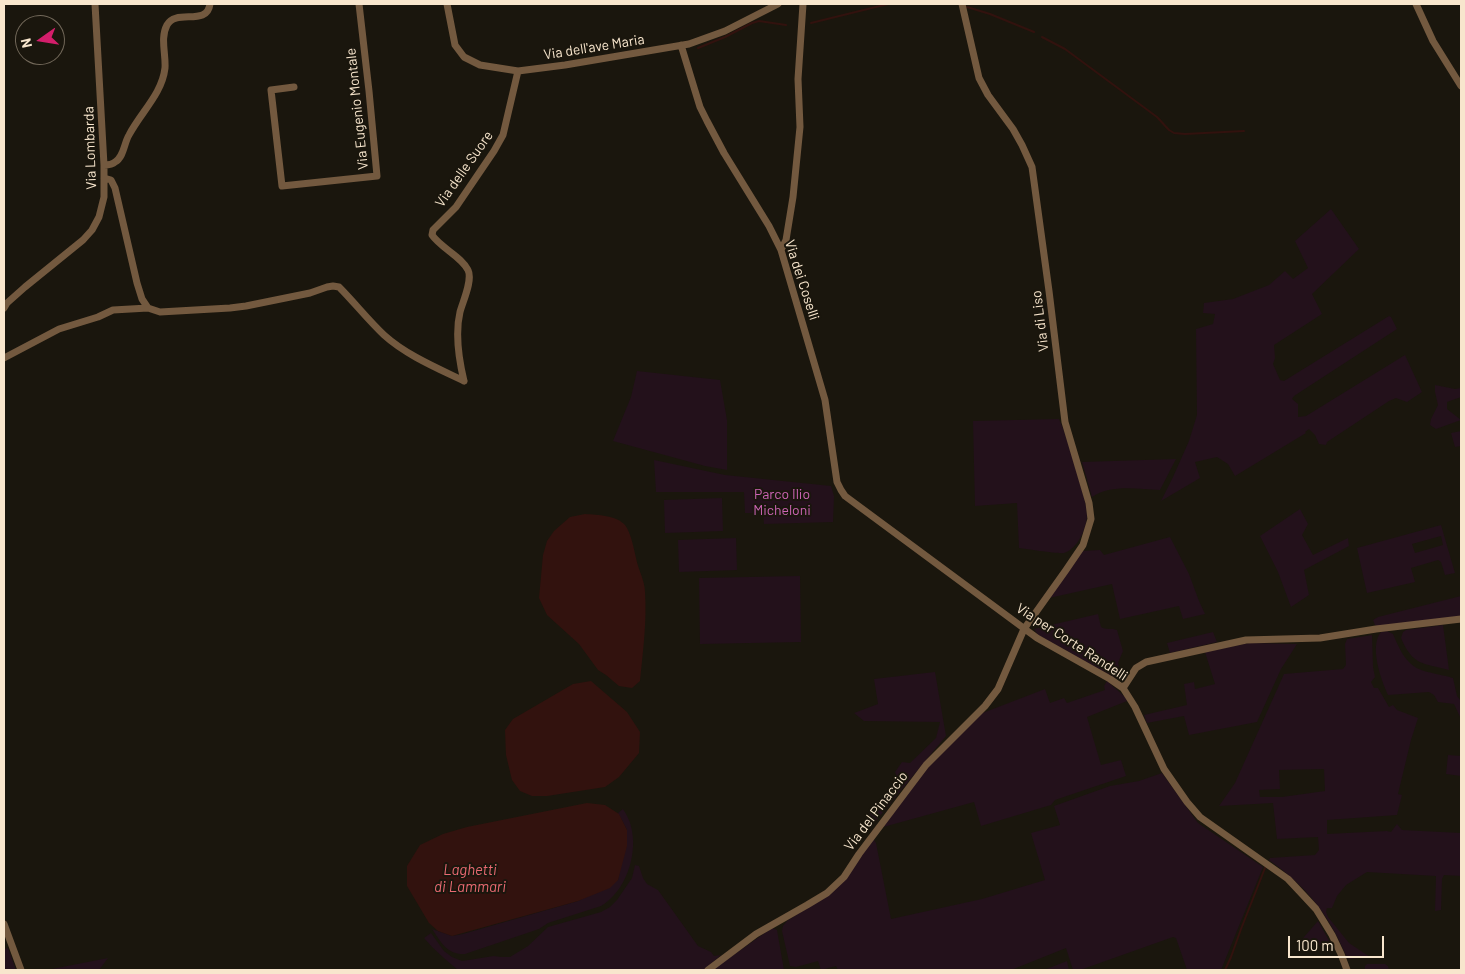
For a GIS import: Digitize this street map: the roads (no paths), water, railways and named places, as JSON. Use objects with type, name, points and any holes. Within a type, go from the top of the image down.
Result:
[{"type":"street","name":"Via Lombarda","points":[[5,303],[70,252],[92,230],[99,217],[102,204],[104,166],[95,4]]},
{"type":"street","points":[[104,166],[117,161],[128,136],[159,90],[165,68],[164,35],[167,25],[171,20],[203,16],[208,13],[210,4]]},
{"type":"street","name":"Via Eugenio Montale","points":[[294,87],[271,90],[282,186],[377,176],[359,4]]},
{"type":"street","name":"Via dell'ave Maria","points":[[447,4],[455,45],[464,56],[480,65],[518,71],[681,45],[725,31],[778,4]]},
{"type":"street","points":[[780,250],[786,240],[793,197],[800,127],[798,79],[803,4]]},
{"type":"street","name":"Via di Liso","points":[[962,4],[979,78],[988,95],[1013,128],[1032,167],[1065,422],[1092,519],[1082,545],[1024,629]]},
{"type":"street","points":[[1416,4],[1433,41],[1459,77],[1461,86]]},
{"type":"street","name":"Via dei Coselli","points":[[681,45],[700,107],[724,153],[770,226],[780,250],[825,400],[837,482]]},
{"type":"street","name":"Via delle Suore","points":[[148,308],[160,312],[246,306],[310,293],[333,286],[339,287],[384,335],[397,346],[464,381],[458,352],[459,314],[470,279],[469,271],[451,252],[436,241],[432,235],[433,230],[456,206],[503,135],[518,71]]},
{"type":"street","points":[[104,178],[111,180],[115,188],[137,283],[142,299],[148,308]]},
{"type":"street","points":[[4,358],[59,329],[98,317],[113,310],[148,308]]},
{"type":"street","name":"Via per Corte Randelli","points":[[837,482],[846,496],[1024,629],[1123,688],[1135,707],[1164,769],[1187,802],[1200,817],[1288,879],[1316,909],[1332,935],[1347,970]]},
{"type":"street","points":[[1123,688],[1136,668],[1146,662],[1216,646],[1246,640],[1320,638],[1461,619]]},
{"type":"street","name":"Via del Pinaccio","points":[[708,970],[756,934],[827,892],[844,877],[926,765],[985,706],[998,689],[1024,629]]},
{"type":"street","points":[[4,924],[21,970]]},
{"type":"water","points":[[585,514],[612,517],[625,525],[631,537],[644,584],[645,625],[640,681],[632,688],[619,686],[598,670],[579,644],[547,615],[539,598],[543,555],[547,541],[554,531],[570,517]]},
{"type":"water","points":[[591,681],[627,712],[640,732],[639,753],[619,777],[605,787],[547,796],[532,796],[520,791],[512,780],[506,755],[505,730],[513,719],[573,684]]},
{"type":"water","name":"Laghetti di Lammari","points":[[587,803],[605,805],[619,814],[627,830],[627,846],[618,880],[610,888],[578,901],[452,936],[438,931],[429,923],[407,886],[407,866],[420,845],[443,834],[467,827]]},
{"type":"waterway","points":[[811,23],[888,4]]},
{"type":"waterway","points":[[967,7],[1034,32]]},
{"type":"waterway","points":[[698,48],[759,21],[786,25]]},
{"type":"waterway","points":[[1042,37],[1065,49],[1157,117],[1174,133],[1244,131]]},
{"type":"waterway","points":[[1225,970],[1265,868]]},
{"type":"park label","name":"Parco Ilio Micheloni","points":[[782,502]]}]
